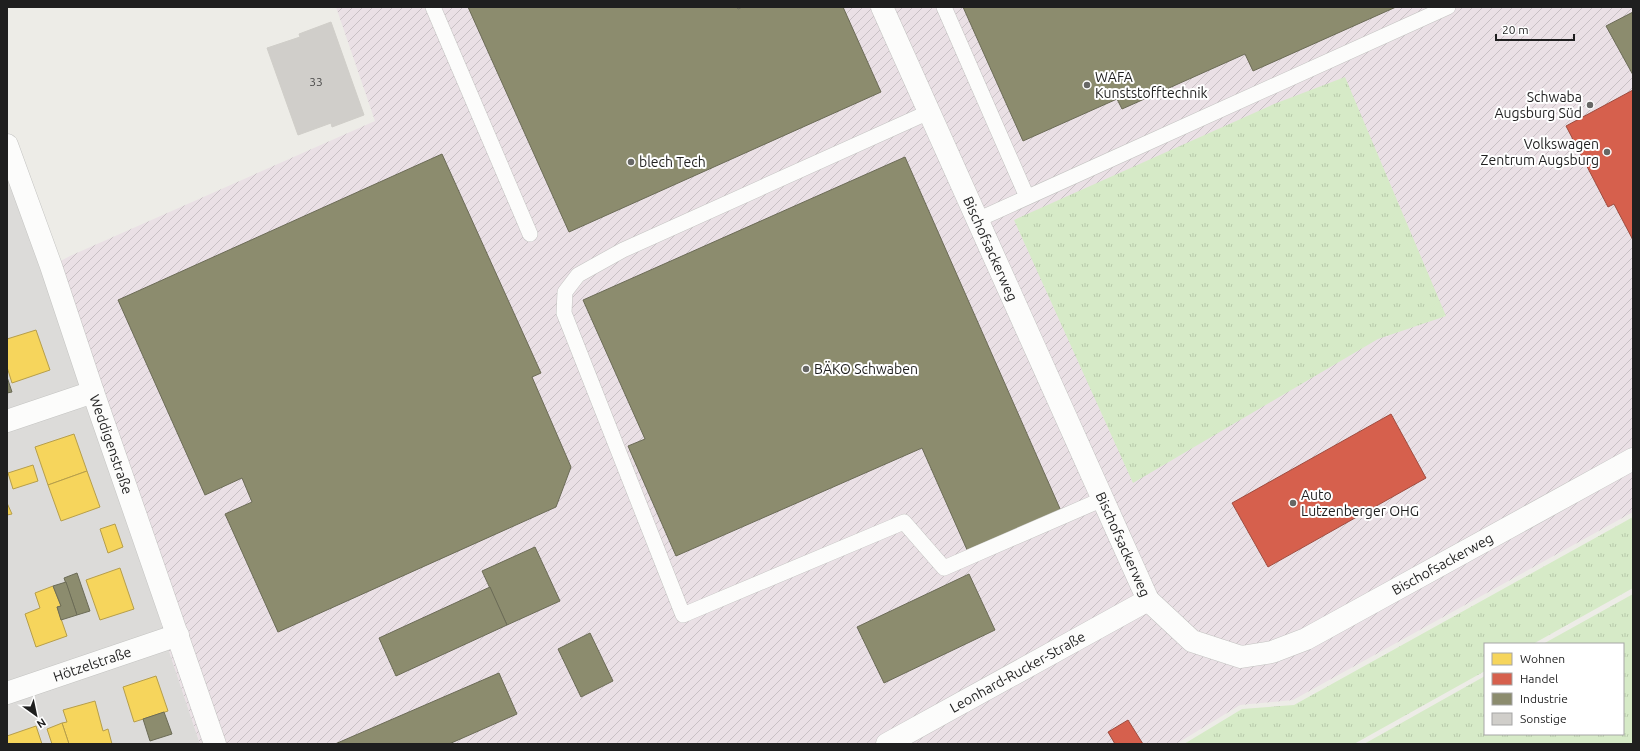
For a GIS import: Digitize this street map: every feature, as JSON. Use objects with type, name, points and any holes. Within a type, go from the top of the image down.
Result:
[{"type":"street","name":"Bischofsackerweg","points":[[882,7],[1148,600],[1192,641],[1241,657],[1272,652],[1306,639],[1633,459]]},
{"type":"street","name":"Weddigenstraße","points":[[7,146],[51,266],[215,744]]},
{"type":"street","points":[[7,421],[93,392]]},
{"type":"street","name":"Leonhard-Rucker-Straße","points":[[888,744],[1148,600]]},
{"type":"street","name":"Hötzelstraße","points":[[7,693],[178,635]]},
{"type":"lane","points":[[433,7],[530,234]]},
{"type":"lane","points":[[944,7],[1027,197]]},
{"type":"lane","points":[[977,220],[1448,7]]},
{"type":"lane","points":[[929,112],[623,250],[578,275],[565,292],[564,313],[683,615],[904,522],[944,568],[1103,500]]},
{"type":"shaded area","points":[[336,7],[1633,7],[1633,512],[1293,700],[1240,705],[1176,744],[200,744],[170,654],[93,392],[51,266],[70,256],[375,121]]},
{"type":"shaded area","points":[[7,146],[93,392],[170,654],[200,744],[7,744]]},
{"type":"green space","points":[[1345,77],[1446,316],[1378,339],[1133,483],[1014,220],[1274,104]]},
{"type":"green space","points":[[1633,517],[1633,588],[1535,643],[1484,643],[1484,672],[1354,744],[1184,744],[1242,709],[1294,705]]},
{"type":"green space","points":[[1633,594],[1633,744],[1364,744],[1484,677],[1484,735],[1624,735],[1624,643],[1545,643]]},
{"type":"building: Wohnen","points":[[36,330],[50,370],[12,383],[7,367],[7,339]]},
{"type":"building: Wohnen","points":[[74,434],[87,471],[48,485],[35,447]]},
{"type":"building: Wohnen","points":[[33,465],[38,481],[13,489],[8,473]]},
{"type":"building: Wohnen","points":[[87,471],[100,507],[61,521],[48,485]]},
{"type":"building: Wohnen","points":[[7,503],[12,514],[7,515]]},
{"type":"building: Wohnen","points":[[115,524],[123,547],[108,553],[100,529]]},
{"type":"building: Wohnen","points":[[120,568],[134,609],[100,620],[86,580]]},
{"type":"building: Wohnen","points":[[53,586],[61,606],[57,607],[67,636],[36,647],[25,614],[40,608],[35,593]]},
{"type":"building: Wohnen","points":[[156,676],[168,711],[134,722],[123,687]]},
{"type":"building: Wohnen","points":[[95,701],[103,731],[108,729],[112,744],[69,744],[62,723],[67,722],[63,710]]},
{"type":"building: Wohnen","points":[[62,723],[69,744],[52,744],[47,729]]},
{"type":"building: Wohnen","points":[[36,726],[42,744],[7,744],[7,736]]},
{"type":"building: Handel","name":"Volkswagen Zentrum Augsburg","points":[[1633,90],[1633,240],[1614,204],[1608,207],[1566,126]]},
{"type":"building: Handel","points":[[1391,414],[1426,478],[1268,567],[1232,503]]},
{"type":"building: Handel","points":[[1128,720],[1143,744],[1115,744],[1108,732]]},
{"type":"building: Industrie","name":"blech Tech","points":[[468,7],[737,7],[738,9],[742,7],[843,7],[881,92],[569,232]]},
{"type":"building: Industrie","name":"WAFA Kunststofftechnik","points":[[963,7],[1396,7],[1253,71],[1245,54],[1122,109],[1117,99],[1023,141]]},
{"type":"building: Industrie","points":[[1633,12],[1633,75],[1606,26]]},
{"type":"building: Industrie","points":[[442,154],[541,373],[532,377],[571,467],[556,507],[278,632],[225,514],[252,502],[242,478],[205,495],[118,300]]},
{"type":"building: Industrie","name":"BÄKO Schwaben","points":[[905,157],[1061,511],[968,552],[922,448],[676,556],[628,446],[645,439],[583,300]]},
{"type":"building: Industrie","points":[[7,377],[12,392],[7,393]]},
{"type":"building: Industrie","points":[[535,547],[560,601],[507,625],[482,571]]},
{"type":"building: Industrie","points":[[77,573],[90,611],[77,615],[64,578]]},
{"type":"building: Industrie","points":[[969,574],[995,630],[884,683],[857,627]]},
{"type":"building: Industrie","points":[[66,582],[77,615],[61,620],[57,607],[61,606],[53,586]]},
{"type":"building: Industrie","points":[[490,587],[507,625],[396,676],[379,638]]},
{"type":"building: Industrie","points":[[590,633],[613,681],[581,697],[558,649]]},
{"type":"building: Industrie","points":[[499,673],[517,714],[449,744],[335,744]]},
{"type":"building: Industrie","points":[[164,712],[172,734],[150,741],[143,719]]},
{"type":"building: Sonstige","points":[[331,22],[364,115],[332,127],[331,123],[298,135],[267,48],[300,37],[299,34]]},
{"type":"place","name":"WAFA Kunststofftechnik","points":[[1087,85]]},
{"type":"place","name":"Schwaba Augsburg Süd","points":[[1590,105]]},
{"type":"place","name":"Volkswagen Zentrum Augsburg","points":[[1607,152]]},
{"type":"place","name":"blech Tech","points":[[631,162]]},
{"type":"place","name":"BÄKO Schwaben","points":[[806,369]]},
{"type":"place","name":"Auto Lutzenberger OHG","points":[[1293,503]]}]
